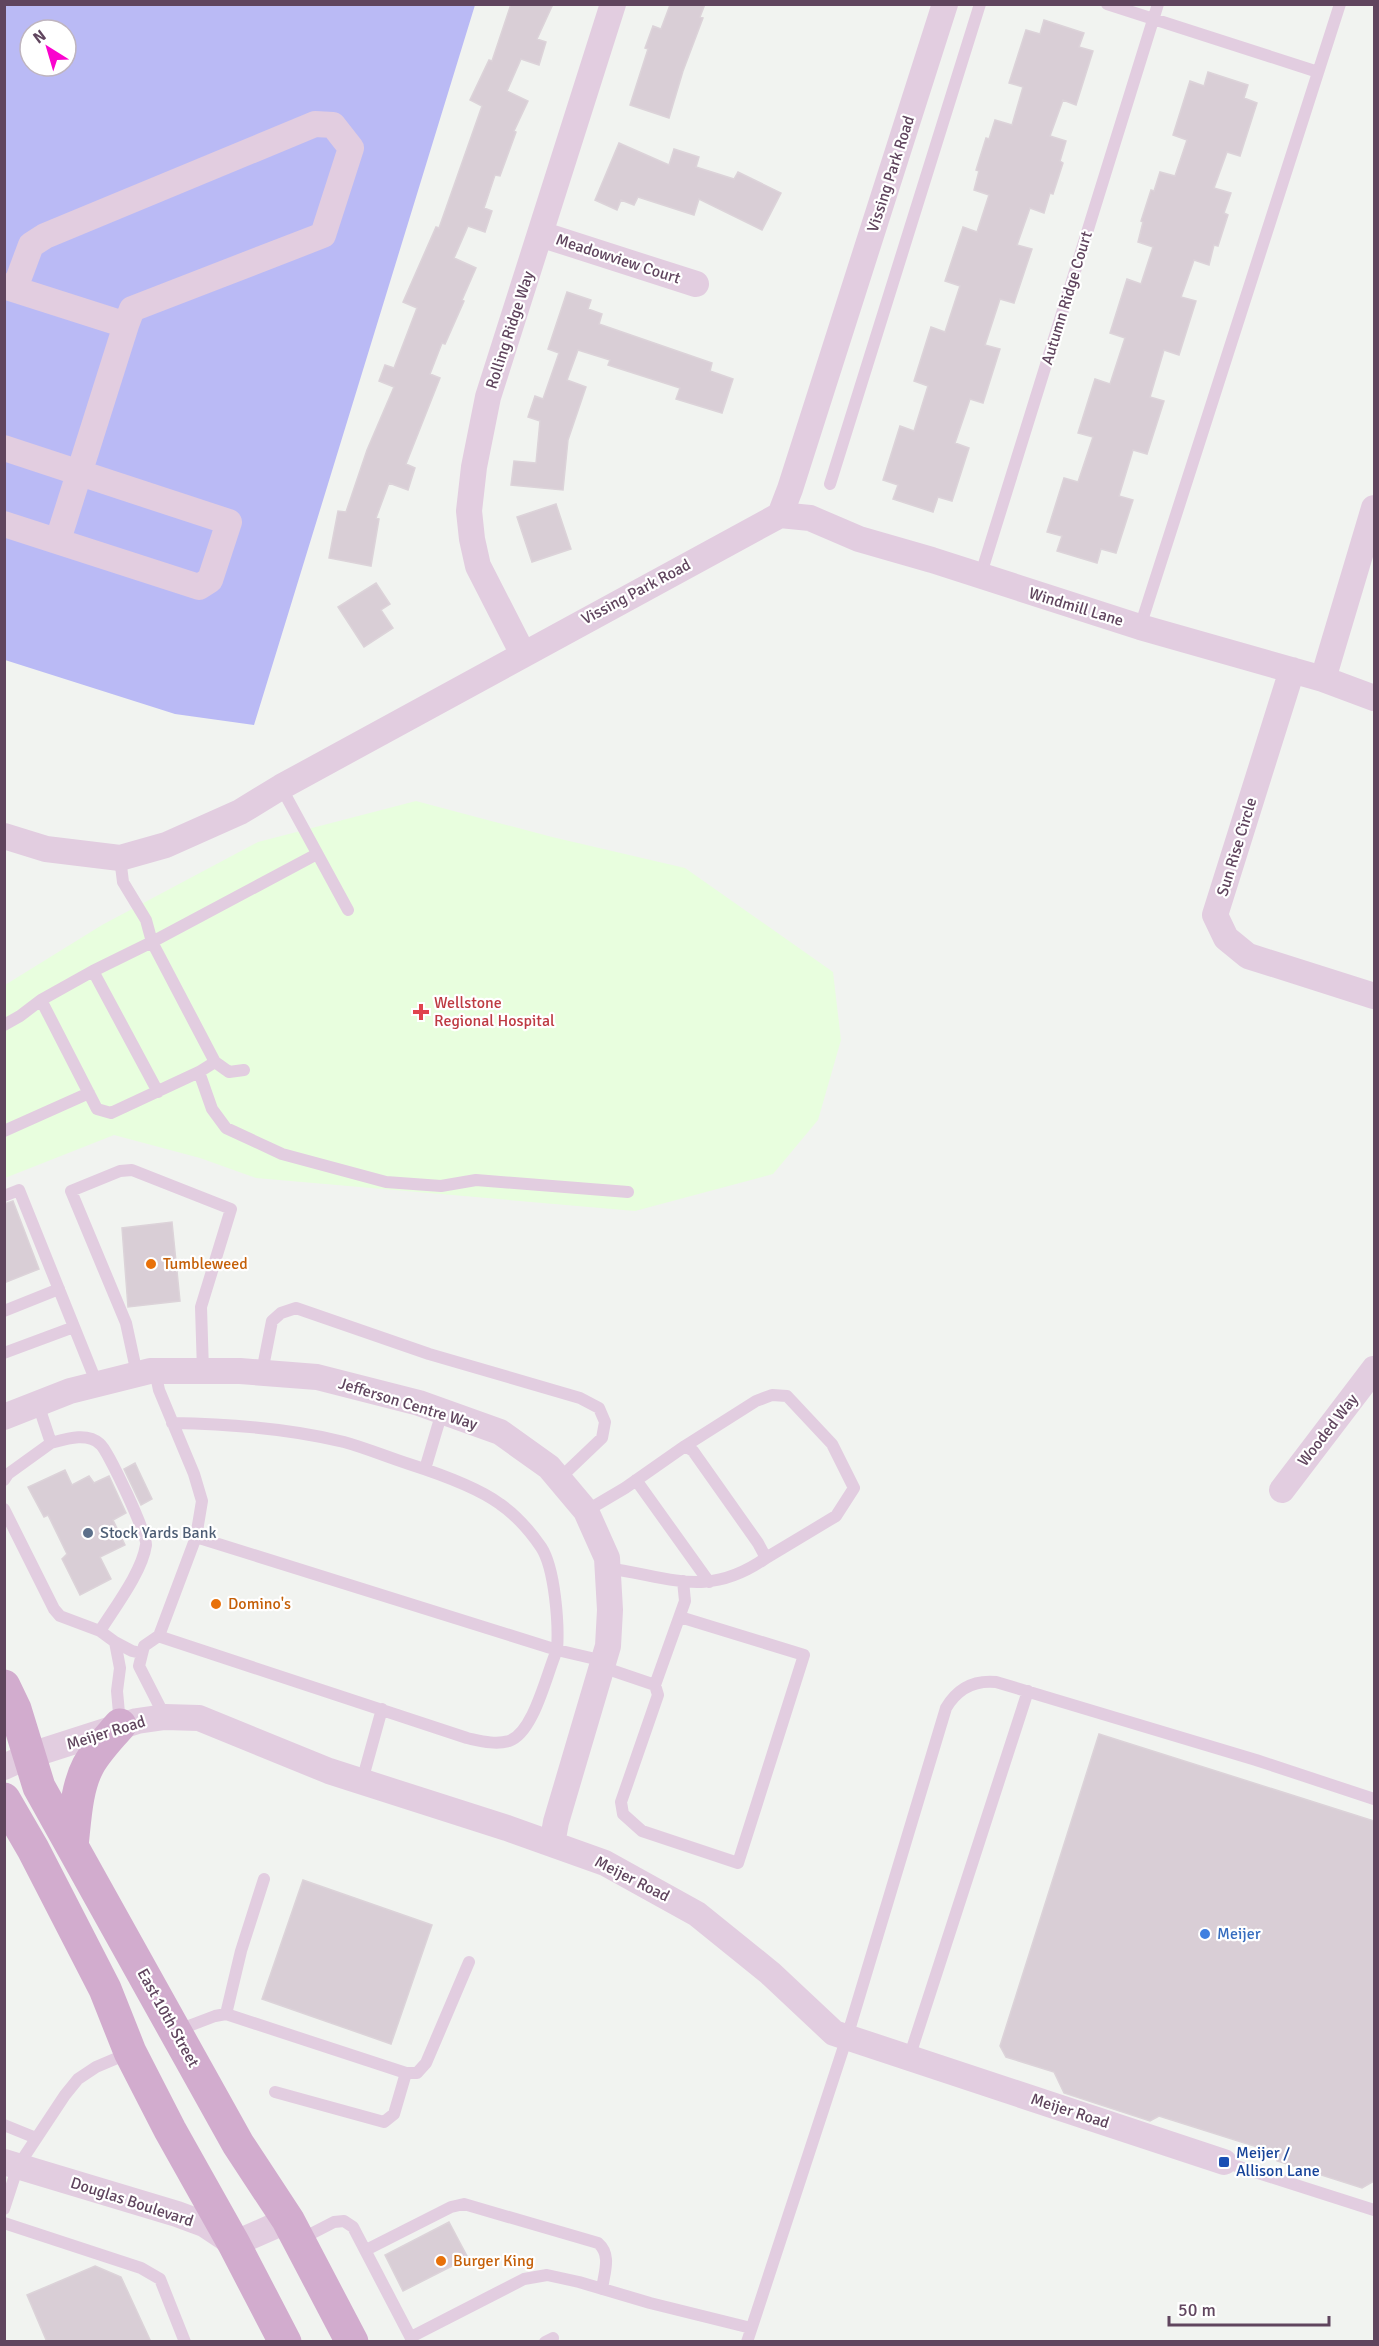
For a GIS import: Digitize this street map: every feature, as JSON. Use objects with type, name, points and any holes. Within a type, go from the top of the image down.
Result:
[{"type":"main road","name":"East 10th Street","points":[[4,1686],[15,1708],[16,1762],[39,1787],[238,2144],[294,2230],[352,2342]]},
{"type":"main road","points":[[72,1846],[80,1789],[86,1771],[96,1753],[120,1725]]},
{"type":"main road","points":[[4,1799],[13,1810],[105,1989],[130,2052],[170,2130],[234,2244],[283,2341]]},
{"type":"street","name":"Rolling Ridge Way","points":[[523,654],[478,566],[469,511],[474,467],[488,397],[613,4]]},
{"type":"street","name":"Vissing Park Road","points":[[4,836],[46,849],[120,858],[166,845],[240,812],[281,787],[780,515],[794,478],[945,4]]},
{"type":"street","points":[[58,540],[132,309],[323,236],[351,148],[333,125],[315,124],[45,236],[31,245],[10,287],[126,325]]},
{"type":"street","name":"Meadowview Court","points":[[540,234],[696,284]]},
{"type":"street","points":[[4,448],[229,522],[210,580],[198,587],[4,524]]},
{"type":"street","points":[[1323,679],[1374,508]]},
{"type":"street","name":"Windmill Lane","points":[[780,515],[810,518],[859,539],[1140,627],[1323,679],[1374,698]]},
{"type":"street","name":"Sun Rise Circle","points":[[1292,670],[1215,915],[1226,938],[1248,956],[1374,996]]},
{"type":"street","name":"Wooded Way","points":[[1282,1490],[1374,1370]]},
{"type":"street","name":"Jefferson Centre Way","points":[[4,1417],[70,1391],[146,1373],[262,1372],[317,1377],[419,1403],[500,1432],[549,1467],[586,1510],[607,1558],[610,1610],[608,1647],[556,1822],[552,1844]]},
{"type":"street","name":"Meijer Road","points":[[16,1762],[120,1725],[165,1717],[199,1718],[329,1771],[605,1863],[697,1914],[770,1973],[834,2033],[1224,2162]]},
{"type":"street","name":"Douglas Boulevard","points":[[11,2164],[177,2214],[204,2224],[234,2244]]},
{"type":"street","points":[[234,2244],[294,2230]]},
{"type":"lane","points":[[830,484],[980,4]]},
{"type":"lane","points":[[1107,4],[1318,72]]},
{"type":"lane","name":"Autumn Ridge Court","points":[[980,577],[1158,4]]},
{"type":"lane","points":[[1140,627],[1340,4]]},
{"type":"lane","points":[[281,787],[348,910]]},
{"type":"lane","points":[[4,1025],[41,1000],[93,971],[317,854]]},
{"type":"lane","points":[[120,858],[123,882],[146,920],[152,942],[215,1062],[229,1072],[244,1070]]},
{"type":"lane","points":[[93,971],[158,1092]]},
{"type":"lane","points":[[41,1000],[97,1108],[111,1113],[199,1072],[215,1062]]},
{"type":"lane","points":[[199,1072],[212,1109],[226,1128],[282,1154],[386,1182],[441,1186],[476,1180],[628,1192]]},
{"type":"lane","points":[[4,1131],[89,1093]]},
{"type":"lane","points":[[160,1635],[196,1537],[202,1501],[194,1474],[159,1390],[146,1373],[71,1191],[120,1171],[132,1170],[231,1209],[201,1307],[203,1371]]},
{"type":"lane","points":[[4,1196],[19,1190],[97,1384]]},
{"type":"lane","points":[[4,1311],[59,1289]]},
{"type":"lane","points":[[262,1372],[272,1321],[281,1312],[296,1308],[429,1354],[580,1398],[599,1408],[605,1422],[602,1438],[559,1479]]},
{"type":"lane","points":[[4,1353],[74,1327]]},
{"type":"lane","points":[[586,1510],[756,1401],[772,1395],[787,1396],[832,1444],[854,1488],[836,1516],[733,1578],[709,1582],[683,1581],[607,1568]]},
{"type":"lane","points":[[38,1404],[51,1443]]},
{"type":"lane","points":[[424,1469],[442,1412]]},
{"type":"lane","points":[[165,1717],[142,1676],[139,1666],[144,1646],[151,1639],[160,1635],[467,1738],[493,1743],[511,1740],[521,1733],[537,1704],[557,1650],[558,1629],[550,1575],[543,1549],[524,1525],[500,1504],[450,1479],[343,1442],[219,1424],[172,1423]]},
{"type":"lane","points":[[4,1480],[8,1474],[51,1443],[85,1437],[101,1444],[140,1522],[147,1543],[138,1567],[100,1631]]},
{"type":"lane","points":[[685,1446],[693,1451],[758,1543],[766,1558]]},
{"type":"lane","points":[[636,1480],[709,1582]]},
{"type":"lane","points":[[4,1509],[54,1609],[60,1616],[100,1631],[132,1651],[141,1653]]},
{"type":"lane","points":[[196,1537],[603,1664],[656,1685]]},
{"type":"lane","points":[[680,1617],[804,1655],[738,1863],[642,1831],[623,1814],[621,1802],[658,1695],[656,1685],[685,1601],[683,1581]]},
{"type":"lane","points":[[116,1642],[120,1668],[117,1691],[120,1725]]},
{"type":"lane","points":[[747,2342],[847,2037],[946,1708],[951,1699],[974,1683],[996,1682],[1256,1760],[1374,1799]]},
{"type":"lane","points":[[909,2058],[1028,1691]]},
{"type":"lane","points":[[362,1781],[382,1709]]},
{"type":"lane","points":[[226,2014],[241,1951],[264,1879]]},
{"type":"lane","points":[[174,2031],[226,2014],[406,2073],[417,2073],[426,2063],[469,1962]]},
{"type":"lane","points":[[4,2209],[11,2164],[36,2138],[78,2079],[96,2067],[130,2052]]},
{"type":"lane","points":[[275,2092],[384,2122],[394,2114],[406,2073]]},
{"type":"lane","points":[[4,2125],[36,2138]]},
{"type":"lane","points":[[1224,2162],[1374,2210]]},
{"type":"lane","points":[[366,2250],[451,2207],[464,2204],[598,2243],[604,2248],[607,2257],[602,2289]]},
{"type":"lane","points":[[294,2230],[344,2221],[353,2227],[412,2339],[524,2279],[547,2275],[752,2328]]},
{"type":"lane","points":[[4,2223],[141,2268],[160,2279],[184,2342]]},
{"type":"shaded area","points":[[5,5],[475,5],[254,725],[175,714],[5,660]]},
{"type":"shaded area","name":"Wellstone Regional Hospital","points":[[416,801],[552,837],[685,868],[833,972],[841,1040],[818,1120],[773,1174],[635,1211],[256,1178],[200,1158],[114,1135],[5,1178],[5,985],[102,925],[258,842]]},
{"type":"building","points":[[511,4],[553,4],[537,39],[546,42],[539,65],[521,59],[507,91],[528,101],[514,131],[516,132],[500,176],[495,175],[484,208],[492,211],[485,232],[468,226],[454,258],[476,268],[462,300],[464,301],[445,344],[442,343],[430,374],[440,378],[406,464],[415,468],[408,490],[389,483],[376,518],[379,519],[371,566],[329,558],[338,511],[346,512],[367,450],[394,387],[379,381],[385,365],[394,368],[417,308],[403,302],[436,227],[439,228],[482,106],[470,100],[489,60],[492,61]]},
{"type":"building","points":[[705,4],[700,17],[703,18],[683,71],[669,118],[630,105],[653,26],[661,29],[670,5]]},
{"type":"building","points":[[1044,20],[1084,33],[1079,47],[1093,51],[1076,105],[1063,100],[1050,136],[1066,141],[1060,161],[1063,163],[1044,213],[1030,208],[1017,245],[1032,249],[1014,303],[1000,299],[985,345],[1000,349],[983,403],[970,399],[955,443],[969,448],[952,501],[938,497],[933,512],[893,499],[898,485],[883,480],[900,426],[914,431],[928,386],[914,381],[931,327],[945,332],[960,286],[945,281],[963,227],[977,232],[989,195],[974,190],[979,171],[976,170],[986,138],[989,139],[995,120],[1012,125],[1023,87],[1009,83],[1026,30],[1040,34]]},
{"type":"building","points":[[1208,72],[1248,85],[1244,98],[1257,103],[1240,156],[1227,152],[1214,188],[1231,193],[1224,213],[1228,215],[1218,246],[1214,245],[1209,265],[1194,260],[1181,297],[1196,301],[1179,355],[1164,350],[1150,397],[1164,401],[1147,454],[1133,450],[1119,496],[1133,500],[1116,553],[1101,549],[1097,563],[1057,551],[1062,536],[1047,532],[1064,478],[1078,482],[1093,437],[1078,433],[1095,379],[1110,384],[1125,338],[1110,333],[1127,279],[1141,284],[1153,247],[1138,242],[1143,222],[1141,221],[1151,190],[1154,191],[1160,172],[1175,176],[1187,140],[1173,135],[1190,81],[1204,86]]},
{"type":"building","points":[[619,143],[669,165],[674,149],[699,157],[696,167],[734,179],[738,172],[781,193],[762,230],[699,199],[694,215],[638,197],[634,205],[621,200],[617,210],[595,200]]},
{"type":"building","points":[[567,292],[591,300],[588,309],[602,314],[599,324],[712,363],[710,371],[733,379],[722,413],[676,399],[680,388],[608,365],[610,360],[578,350],[567,380],[586,387],[568,440],[563,490],[511,485],[514,461],[536,463],[540,421],[528,417],[535,396],[543,399],[559,353],[548,349]]},
{"type":"building","points":[[556,504],[571,549],[532,562],[517,517]]},
{"type":"building","points":[[376,583],[390,604],[381,610],[393,628],[364,647],[338,607]]},
{"type":"building","points":[[13,1201],[39,1269],[4,1283],[4,1204]]},
{"type":"building","name":"Tumbleweed","points":[[172,1222],[180,1301],[128,1307],[122,1228]]},
{"type":"building","points":[[135,1463],[152,1499],[141,1505],[124,1469]]},
{"type":"building","name":"Stock Yards Bank","points":[[65,1470],[72,1485],[89,1476],[94,1483],[109,1476],[126,1513],[113,1520],[125,1545],[100,1557],[111,1579],[80,1595],[62,1559],[67,1554],[48,1515],[44,1517],[28,1487]]},
{"type":"building","name":"Meijer","points":[[1099,1734],[1374,1821],[1374,2181],[1362,2188],[1277,2161],[1273,2152],[1159,2116],[1150,2121],[1064,2093],[1054,2072],[1006,2057],[1000,2046]]},
{"type":"building","points":[[303,1880],[432,1925],[391,2044],[262,1999]]},
{"type":"building","points":[[449,2222],[468,2258],[403,2291],[385,2255]]},
{"type":"building","points":[[95,2266],[121,2277],[151,2342],[47,2342],[27,2295]]},
{"type":"place","name":"Wellstone Regional Hospital","points":[[421,1012]]},
{"type":"place","name":"Tumbleweed","points":[[151,1264]]},
{"type":"place","name":"Stock Yards Bank","points":[[88,1533]]},
{"type":"place","name":"Domino's","points":[[216,1604]]},
{"type":"place","name":"Meijer","points":[[1205,1934]]},
{"type":"place","name":"Meijer / Allison Lane","points":[[1224,2162]]},
{"type":"place","name":"Burger King","points":[[441,2261]]}]
